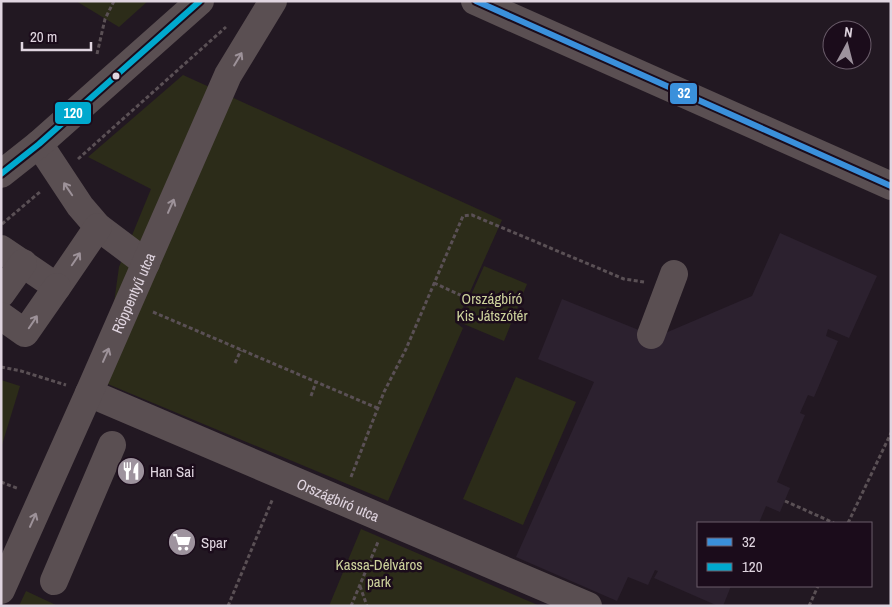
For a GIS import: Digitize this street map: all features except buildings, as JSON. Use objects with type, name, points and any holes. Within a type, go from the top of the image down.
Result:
[{"type":"street","points":[[1,174],[39,144],[200,1]]},
{"type":"street","name":"Röppentyű utca","points":[[1,590],[228,75],[273,1]]},
{"type":"street","points":[[475,1],[891,186]]},
{"type":"street","points":[[39,144],[80,206],[98,226],[146,263]]},
{"type":"street","points":[[1,316],[25,333],[98,226]]},
{"type":"street","points":[[1,294],[12,256],[57,287]]},
{"type":"street","points":[[651,335],[672,280]]},
{"type":"street","name":"Országbíró utca","points":[[89,393],[588,606]]},
{"type":"street","points":[[54,581],[112,445]]},
{"type":"path","points":[[97,54],[106,19],[114,1]]},
{"type":"path","points":[[1,225],[60,176],[228,25]]},
{"type":"path","points":[[341,501],[384,392],[406,349],[463,216],[472,215],[624,279],[672,280]]},
{"type":"path","points":[[434,282],[469,299]]},
{"type":"path","points":[[129,301],[378,408]]},
{"type":"path","points":[[235,363],[241,350]]},
{"type":"path","points":[[1,367],[21,371],[89,393]]},
{"type":"path","points":[[311,396],[316,382]]},
{"type":"path","points":[[848,522],[891,433]]},
{"type":"path","points":[[228,606],[283,476]]},
{"type":"path","points":[[785,501],[832,522]]},
{"type":"path","points":[[351,606],[387,521]]},
{"type":"path","points":[[360,585],[367,606]]},
{"type":"path","points":[[809,606],[818,587]]},
{"type":"shaded area","points":[[780,233],[877,276],[849,338],[828,329],[826,336],[838,341],[814,397],[808,395],[800,413],[805,415],[777,482],[790,488],[780,512],[766,506],[759,522],[697,522],[697,587],[731,587],[723,606],[718,606],[654,578],[658,571],[655,570],[648,585],[628,577],[617,601],[516,557],[594,382],[538,359],[562,299],[656,337],[752,296]]},
{"type":"green space","points":[[76,1],[148,1],[119,27]]},
{"type":"green space","points":[[183,75],[502,220],[456,323],[463,328],[388,501],[103,382],[119,267],[151,189],[88,157]]},
{"type":"green space","name":"Országbíró Kis Játszótér","points":[[484,266],[527,284],[504,341],[459,322]]},
{"type":"green space","points":[[516,377],[576,402],[523,525],[463,499]]},
{"type":"green space","points":[[1,380],[20,386],[1,448]]},
{"type":"green space","name":"Kassa-Délváros park","points":[[361,529],[540,606],[329,606]]},
{"type":"green space","points":[[26,591],[58,606],[19,606]]},
{"type":"transit line","name":"120","points":[[1,174],[39,144],[200,1]]},
{"type":"transit line","name":"32","points":[[476,1],[891,186]]},
{"type":"place","name":"Han Sai","points":[[131,471]]},
{"type":"place","name":"Spar","points":[[182,542]]}]
